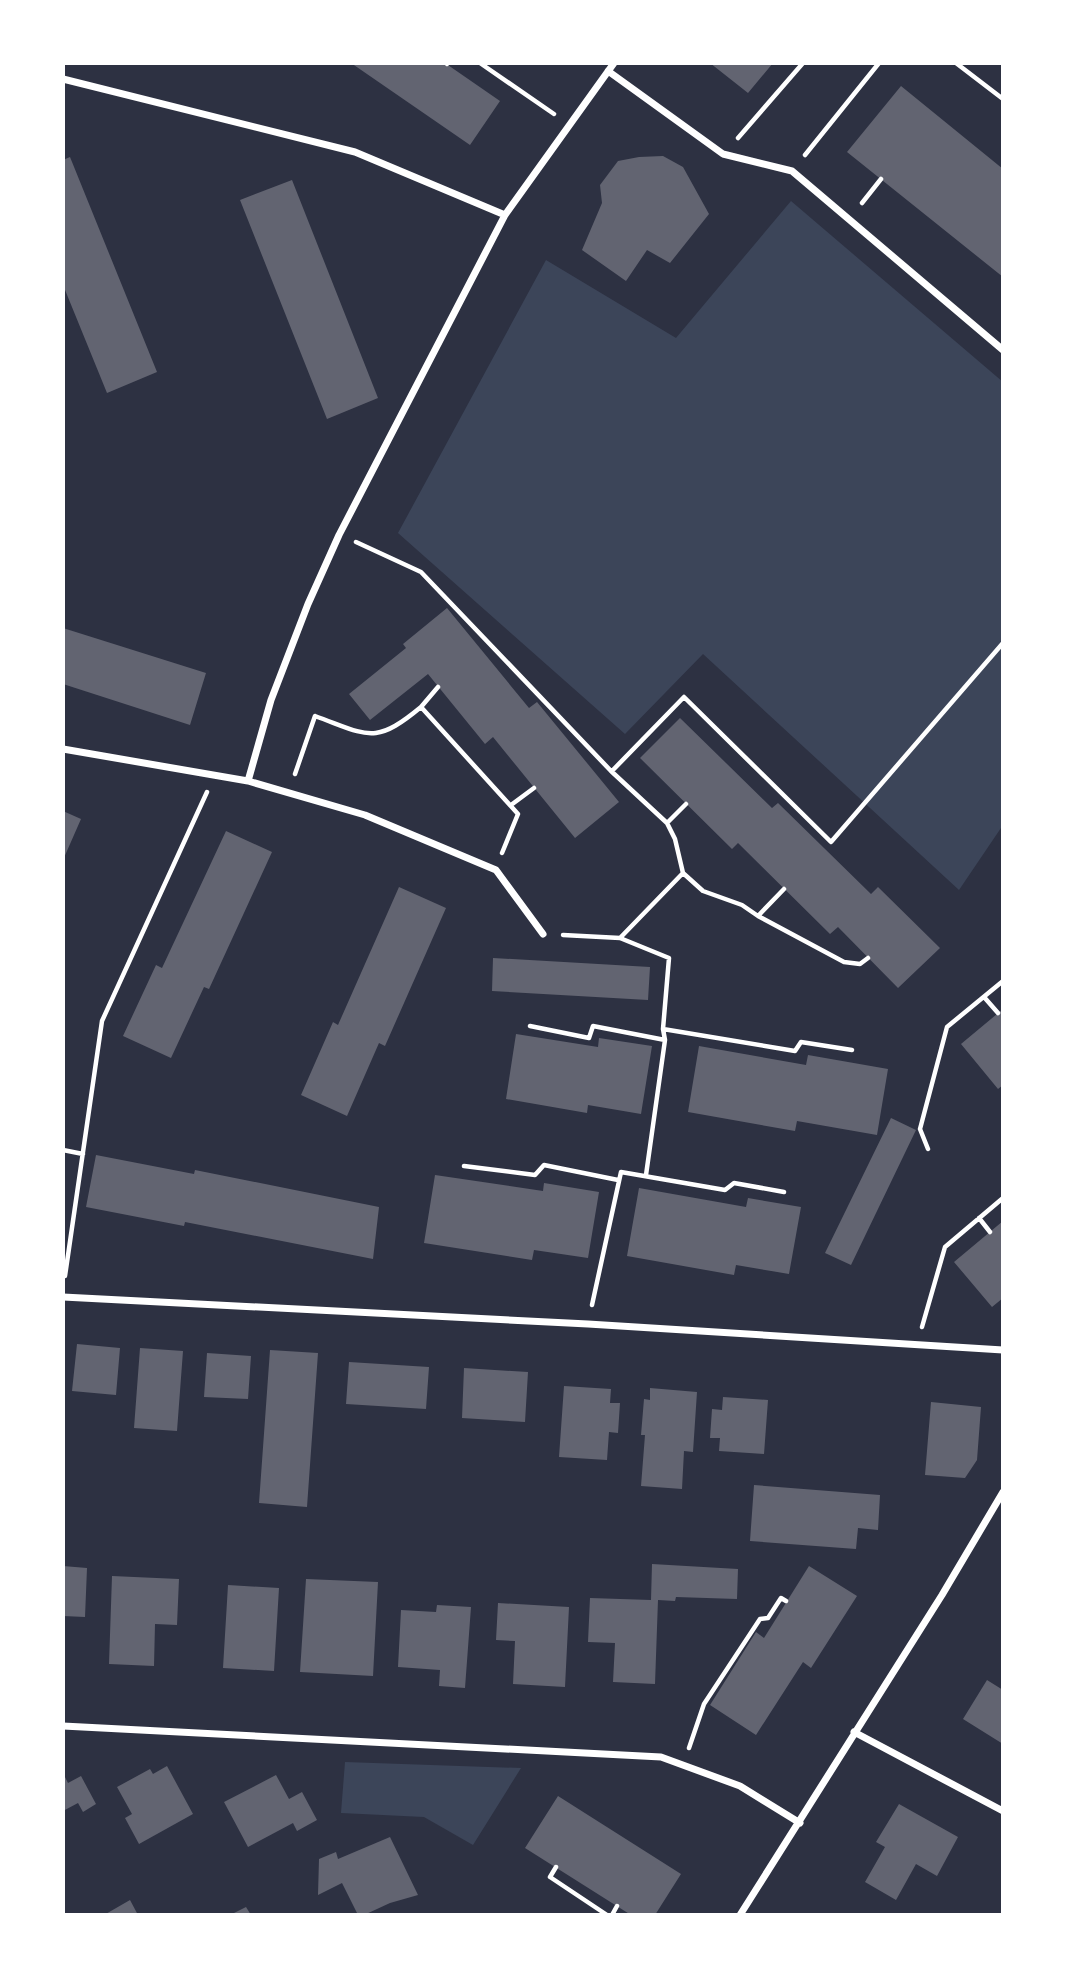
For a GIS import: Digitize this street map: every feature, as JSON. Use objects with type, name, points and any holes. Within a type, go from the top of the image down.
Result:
[{"type":"street","points":[[248,781],[271,701],[308,604],[339,535],[505,215],[614,63]]},
{"type":"street","points":[[608,71],[723,154],[792,171],[1003,350]]},
{"type":"street","points":[[63,79],[355,152],[505,215]]},
{"type":"street","points":[[63,749],[248,781],[365,815],[496,870],[543,934]]},
{"type":"street","points":[[63,1297],[588,1324],[1003,1350]]},
{"type":"street","points":[[740,1915],[949,1584],[1003,1492]]},
{"type":"street","points":[[63,1726],[661,1757],[740,1786],[800,1823]]},
{"type":"street","points":[[854,1732],[1003,1811]]},
{"type":"path","points":[[480,63],[569,125]]},
{"type":"path","points":[[723,154],[803,63]]},
{"type":"path","points":[[792,171],[880,63]]},
{"type":"path","points":[[956,63],[1003,99]]},
{"type":"path","points":[[848,219],[881,179]]},
{"type":"path","points":[[339,535],[421,572],[611,771],[667,823],[675,839],[683,873],[703,891],[742,905],[844,962],[860,964],[868,958]]},
{"type":"path","points":[[611,771],[684,697],[831,842],[1003,643]]},
{"type":"path","points":[[288,793],[315,716],[370,736],[396,727],[421,707],[438,687]]},
{"type":"path","points":[[421,707],[518,814],[496,870]]},
{"type":"path","points":[[63,1289],[102,1021],[215,776]]},
{"type":"path","points":[[511,805],[534,788]]},
{"type":"path","points":[[667,823],[686,804]]},
{"type":"path","points":[[620,938],[683,873]]},
{"type":"path","points":[[758,916],[784,889]]},
{"type":"path","points":[[543,934],[620,938],[669,958],[663,1029],[665,1040],[646,1175]]},
{"type":"path","points":[[928,1149],[920,1129],[947,1027],[1003,981]]},
{"type":"path","points":[[984,997],[998,1013]]},
{"type":"path","points":[[530,1026],[589,1038],[593,1026],[665,1040]]},
{"type":"path","points":[[663,1029],[794,1051],[801,1042],[852,1050]]},
{"type":"path","points":[[63,1150],[83,1154]]},
{"type":"path","points":[[464,1166],[535,1175],[544,1165],[618,1180]]},
{"type":"path","points":[[588,1324],[621,1172],[725,1190],[734,1184],[784,1192]]},
{"type":"path","points":[[917,1344],[945,1247],[1003,1198]]},
{"type":"path","points":[[979,1218],[990,1232]]},
{"type":"path","points":[[683,1765],[704,1704],[731,1668],[760,1619],[768,1618],[781,1598],[786,1601]]},
{"type":"path","points":[[556,1867],[550,1877],[609,1915],[617,1906]]},
{"type":"shaded area","points":[[791,201],[1003,382],[1003,825],[959,890],[703,654],[625,734],[398,533],[546,260],[676,338]]},
{"type":"shaded area","points":[[345,1762],[521,1768],[473,1845],[424,1817],[341,1813]]},
{"type":"building","points":[[351,63],[445,63],[500,101],[470,145]]},
{"type":"building","points":[[710,63],[773,63],[748,93]]},
{"type":"building","points":[[901,86],[1003,169],[1003,277],[847,152]]},
{"type":"building","points":[[663,156],[683,167],[709,214],[670,263],[647,250],[626,281],[582,250],[602,203],[600,185],[618,161]]},
{"type":"building","points":[[70,157],[157,372],[107,393],[63,285],[63,160]]},
{"type":"building","points":[[292,180],[378,398],[327,419],[240,200]]},
{"type":"building","points":[[447,608],[529,708],[537,702],[619,802],[575,838],[493,737],[485,744],[428,674],[370,720],[349,694],[406,648],[403,644]]},
{"type":"building","points":[[63,628],[206,673],[190,725],[63,684]]},
{"type":"building","points":[[680,718],[772,808],[778,803],[871,894],[878,887],[940,948],[898,988],[838,927],[830,934],[738,843],[732,849],[640,758]]},
{"type":"building","points":[[63,811],[81,819],[63,860]]},
{"type":"building","points":[[226,831],[272,852],[209,989],[204,987],[171,1058],[123,1036],[156,965],[162,968]]},
{"type":"building","points":[[399,887],[446,908],[385,1046],[379,1043],[347,1116],[301,1095],[333,1022],[338,1025]]},
{"type":"building","points":[[493,958],[650,967],[648,1000],[492,991]]},
{"type":"building","points":[[1003,1009],[1003,1085],[998,1089],[961,1044]]},
{"type":"building","points":[[516,1034],[598,1047],[599,1038],[652,1046],[641,1114],[588,1105],[587,1113],[506,1099]]},
{"type":"building","points":[[699,1046],[806,1065],[808,1055],[888,1069],[877,1135],[797,1121],[795,1131],[688,1112]]},
{"type":"building","points":[[891,1118],[916,1130],[851,1265],[825,1253]]},
{"type":"building","points":[[96,1155],[194,1174],[195,1170],[379,1207],[373,1259],[185,1222],[184,1226],[86,1207]]},
{"type":"building","points":[[435,1175],[543,1191],[544,1183],[599,1192],[588,1258],[534,1250],[532,1260],[424,1243]]},
{"type":"building","points":[[639,1188],[746,1207],[748,1198],[801,1207],[789,1274],[736,1265],[734,1275],[627,1256]]},
{"type":"building","points":[[1003,1221],[1003,1298],[992,1307],[954,1262]]},
{"type":"building","points":[[77,1344],[120,1348],[116,1395],[72,1391]]},
{"type":"building","points":[[140,1348],[183,1351],[177,1431],[134,1428]]},
{"type":"building","points":[[270,1350],[318,1353],[307,1507],[259,1503]]},
{"type":"building","points":[[207,1353],[251,1356],[248,1399],[204,1397]]},
{"type":"building","points":[[349,1362],[429,1367],[426,1409],[346,1404]]},
{"type":"building","points":[[464,1368],[528,1372],[525,1422],[462,1418]]},
{"type":"building","points":[[564,1386],[611,1389],[610,1403],[620,1403],[618,1433],[609,1432],[607,1460],[559,1457]]},
{"type":"building","points":[[650,1388],[697,1392],[693,1452],[684,1451],[682,1489],[641,1486],[645,1435],[641,1435],[644,1399],[650,1400]]},
{"type":"building","points":[[723,1397],[768,1400],[764,1454],[719,1451],[720,1438],[710,1438],[712,1409],[722,1410]]},
{"type":"building","points":[[931,1402],[981,1407],[977,1460],[965,1478],[925,1475]]},
{"type":"building","points":[[754,1485],[880,1495],[878,1530],[858,1528],[856,1549],[750,1541]]},
{"type":"building","points":[[652,1564],[738,1569],[737,1599],[676,1597],[675,1601],[658,1600],[655,1684],[613,1682],[615,1643],[588,1642],[590,1598],[651,1600]]},
{"type":"building","points":[[63,1566],[87,1568],[85,1617],[63,1616]]},
{"type":"building","points":[[809,1566],[857,1596],[811,1668],[803,1662],[756,1735],[710,1705],[756,1632],[764,1638]]},
{"type":"building","points":[[112,1576],[179,1579],[177,1625],[155,1624],[154,1666],[109,1664]]},
{"type":"building","points":[[306,1579],[378,1582],[373,1676],[300,1672]]},
{"type":"building","points":[[228,1585],[279,1588],[274,1671],[223,1668]]},
{"type":"building","points":[[498,1603],[569,1607],[565,1687],[513,1684],[515,1641],[496,1640]]},
{"type":"building","points":[[437,1605],[471,1607],[465,1688],[439,1686],[440,1670],[398,1667],[401,1610],[436,1612]]},
{"type":"building","points":[[987,1680],[1003,1690],[1003,1744],[963,1719]]},
{"type":"building","points":[[167,1766],[193,1814],[139,1844],[125,1818],[132,1814],[117,1787],[150,1769],[153,1774]]},
{"type":"building","points":[[63,1773],[68,1783],[81,1776],[96,1804],[83,1812],[78,1803],[63,1811]]},
{"type":"building","points":[[276,1775],[289,1799],[302,1792],[317,1820],[297,1831],[293,1823],[248,1847],[224,1802]]},
{"type":"building","points":[[558,1796],[681,1874],[655,1915],[631,1915],[525,1848]]},
{"type":"building","points":[[899,1804],[958,1837],[937,1876],[916,1864],[896,1900],[865,1882],[885,1847],[876,1842]]},
{"type":"building","points":[[390,1837],[418,1895],[358,1915],[342,1883],[318,1895],[319,1859],[336,1852],[338,1859]]},
{"type":"building","points":[[130,1900],[138,1915],[104,1915]]},
{"type":"building","points":[[246,1907],[251,1915],[230,1915]]}]
